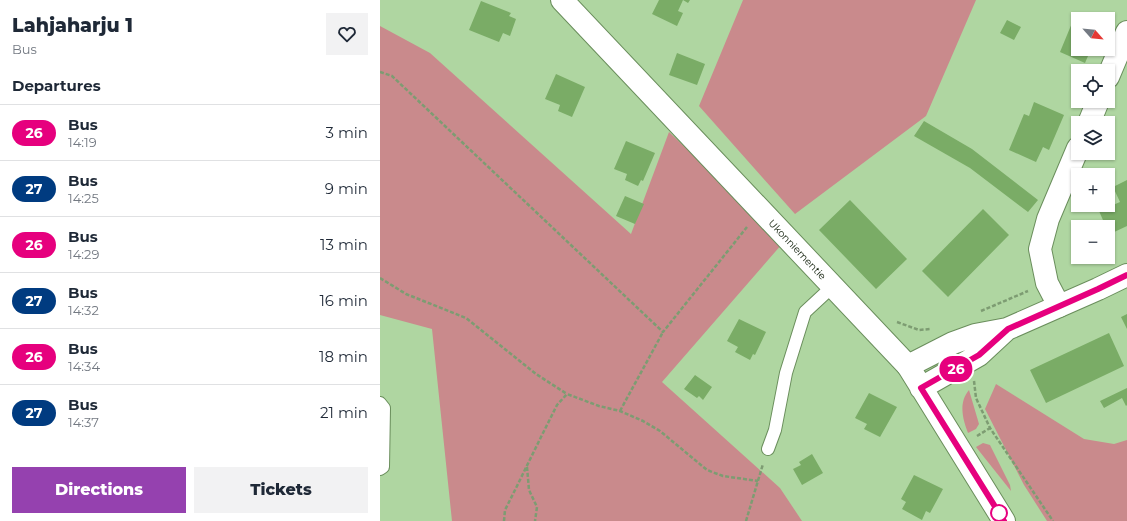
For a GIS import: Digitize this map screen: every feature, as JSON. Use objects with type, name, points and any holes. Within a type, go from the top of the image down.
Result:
[{"type":"street","name":"Ukonniementie","points":[[567,2],[834,286],[880,338],[908,366],[1004,521]]},
{"type":"street","points":[[1113,64],[1127,32]]},
{"type":"street","points":[[1059,306],[1047,283],[1040,249],[1048,219],[1073,160]]},
{"type":"street","points":[[908,366],[953,343],[975,335],[1008,329],[1127,275]]},
{"type":"street","points":[[921,388],[979,355],[1008,329]]},
{"type":"lane","points":[[768,449],[775,430],[786,373],[805,312],[834,286]]},
{"type":"lane","points":[[380,403],[384,408],[383,467],[380,469]]},
{"type":"path","points":[[380,72],[392,76],[663,332]]},
{"type":"path","points":[[620,411],[663,332],[761,210]]},
{"type":"path","points":[[380,278],[406,294],[466,318],[536,374],[567,394],[599,406],[620,411],[643,421],[660,431],[707,470],[723,476],[758,481]]},
{"type":"path","points":[[965,364],[974,379],[976,398],[990,428],[1053,521]]},
{"type":"path","points":[[504,521],[505,510],[557,405],[567,394]]},
{"type":"path","points":[[746,521],[768,449]]},
{"type":"path","points":[[527,467],[528,490],[537,507],[535,521]]},
{"type":"shaded area","points":[[743,0],[976,0],[926,116],[795,214],[699,106]]},
{"type":"shaded area","points":[[380,26],[430,53],[631,234],[669,132],[782,244],[662,382],[780,488],[802,521],[452,521],[432,329],[380,315]]},
{"type":"shaded area","points":[[996,384],[1084,439],[1114,444],[1127,440],[1127,521],[1047,521],[1024,485],[985,409]]},
{"type":"shaded area","points":[[969,390],[979,424],[976,429],[968,433],[962,412],[964,400]]},
{"type":"shaded area","points":[[983,443],[990,445],[1010,485],[1011,491],[976,447]]},
{"type":"building","points":[[659,0],[683,0],[678,11],[683,13],[677,26],[652,14]]},
{"type":"building","points":[[683,0],[690,0],[688,3]]},
{"type":"building","points":[[481,1],[511,13],[509,16],[516,19],[510,36],[503,33],[499,42],[469,30]]},
{"type":"building","points":[[1007,20],[1021,27],[1014,40],[1000,33]]},
{"type":"building","points":[[1071,25],[1071,56],[1088,56],[1085,63],[1060,52]]},
{"type":"building","points":[[677,53],[705,64],[697,85],[669,75]]},
{"type":"building","points":[[556,74],[585,87],[572,117],[558,111],[560,105],[545,99]]},
{"type":"building","points":[[1034,102],[1064,115],[1049,150],[1043,147],[1036,162],[1009,150],[1024,114],[1029,116]]},
{"type":"building","points":[[924,121],[972,149],[1038,200],[1028,212],[970,168],[914,136]]},
{"type":"building","points":[[626,141],[655,153],[643,181],[641,180],[638,186],[625,180],[627,174],[614,169]]},
{"type":"building","points":[[1127,180],[1127,226],[1115,232],[1115,220],[1103,220],[1099,212],[1115,212],[1115,204],[1120,202],[1115,191],[1115,186]]},
{"type":"building","points":[[625,196],[644,204],[635,224],[616,216]]},
{"type":"building","points":[[850,200],[907,259],[876,289],[819,230]]},
{"type":"building","points":[[983,209],[1009,235],[948,297],[922,271]]},
{"type":"building","points":[[1127,314],[1127,329],[1121,317]]},
{"type":"building","points":[[739,319],[766,332],[755,355],[753,354],[750,360],[735,352],[738,347],[727,341]]},
{"type":"building","points":[[1109,333],[1124,366],[1046,403],[1030,370]]},
{"type":"building","points":[[695,375],[712,387],[703,400],[699,396],[697,398],[684,389]]},
{"type":"building","points":[[1127,388],[1126,406],[1122,398],[1104,408],[1100,401]]},
{"type":"building","points":[[869,393],[897,407],[880,437],[864,429],[867,424],[855,418]]},
{"type":"building","points":[[812,454],[823,473],[802,485],[793,469],[801,465],[799,462]]},
{"type":"building","points":[[914,475],[943,489],[930,513],[926,511],[922,520],[902,509],[906,502],[901,499]]},
{"type":"bus line","name":"26","points":[[1004,521],[921,388],[979,355],[1008,329],[1127,275]]}]
